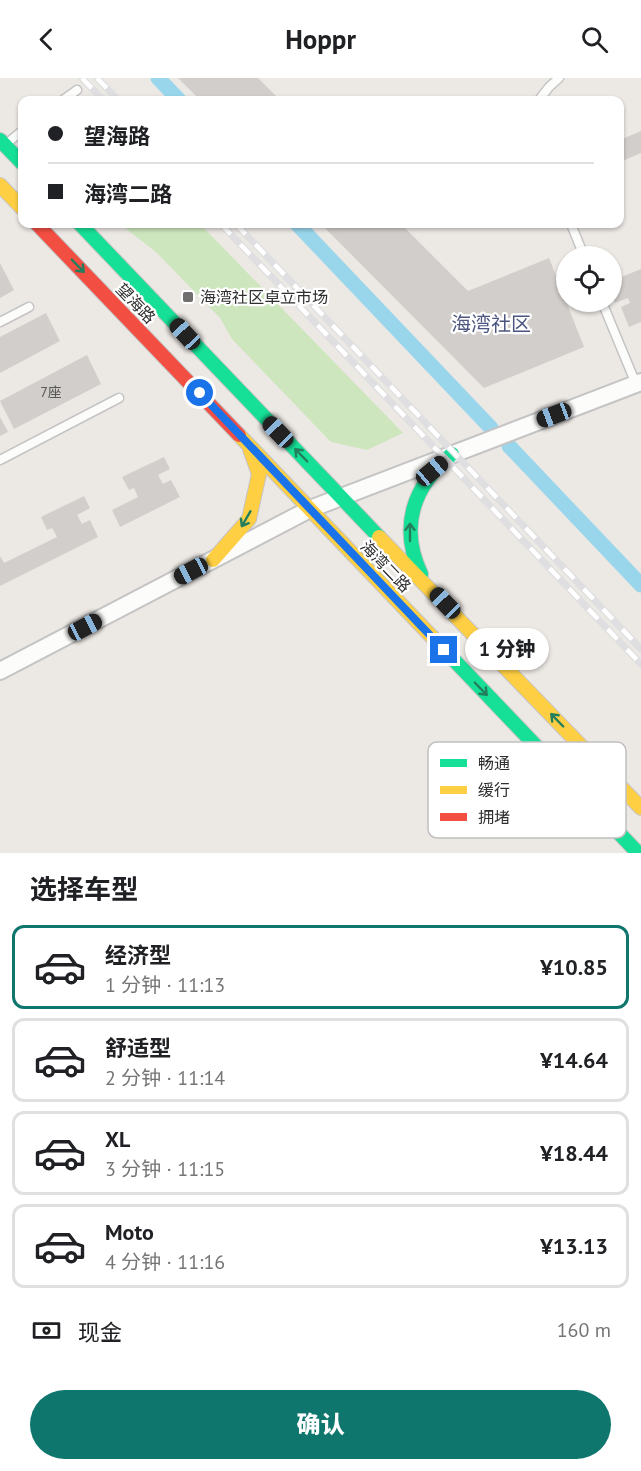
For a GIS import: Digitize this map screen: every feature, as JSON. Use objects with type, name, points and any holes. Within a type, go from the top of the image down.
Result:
[{"type":"street","points":[[3,142],[18,159]]},
{"type":"street","points":[[0,185],[18,204]]},
{"type":"street","name":"望海路","points":[[41,228],[310,509]]},
{"type":"street","name":"望海路","points":[[84,228],[341,498]]},
{"type":"street","points":[[0,671],[310,509],[638,383]]},
{"type":"street","points":[[213,560],[249,519],[259,474],[248,444]]},
{"type":"street","points":[[428,586],[416,565],[410,541],[410,516],[418,492],[432,471],[452,454]]},
{"type":"street","name":"海湾二路","points":[[341,498],[578,742]]},
{"type":"street","name":"海湾二路","points":[[310,509],[532,742]]},
{"type":"street","name":"海湾二路","points":[[626,792],[641,808]]},
{"type":"street","name":"海湾二路","points":[[624,838],[638,853]]},
{"type":"lane","points":[[543,96],[559,78]]},
{"type":"lane","points":[[69,96],[77,90]]},
{"type":"lane","points":[[3,142],[18,133]]},
{"type":"lane","points":[[573,228],[580,246]]},
{"type":"lane","points":[[0,322],[29,307]]},
{"type":"lane","points":[[606,312],[638,383]]},
{"type":"lane","points":[[0,460],[119,398]]},
{"type":"green space","points":[[125,228],[204,228],[403,433],[367,450],[331,442],[232,339],[220,318],[157,253]]},
{"type":"building","points":[[178,78],[258,78],[276,96],[196,96]]},
{"type":"building","points":[[641,131],[641,153],[624,160],[624,138]]},
{"type":"building","points":[[325,228],[405,228],[468,291],[549,258],[556,276],[556,312],[570,312],[584,347],[484,388]]},
{"type":"building","points":[[0,263],[14,290],[0,298]]},
{"type":"building","points":[[641,269],[641,322],[629,327],[622,310],[622,307],[630,303],[628,298],[622,300],[622,277]]},
{"type":"building","points":[[46,313],[60,341],[0,373],[0,337]]},
{"type":"building","points":[[87,355],[101,384],[14,429],[0,401]]},
{"type":"building","points":[[0,417],[8,432],[0,436]]},
{"type":"building","points":[[164,457],[170,469],[158,475],[163,484],[171,480],[180,497],[120,527],[112,510],[138,497],[134,488],[129,490],[122,477]]},
{"type":"building","points":[[84,496],[90,508],[77,515],[82,524],[90,520],[98,537],[0,586],[0,556],[4,563],[57,537],[52,528],[47,530],[41,517]]},
{"type":"waterway","points":[[158,78],[175,96]]},
{"type":"waterway","points":[[301,228],[491,428]]},
{"type":"waterway","points":[[509,446],[641,585]]},
{"type":"railway","points":[[82,78],[99,96]]},
{"type":"railway","points":[[97,78],[114,96]]},
{"type":"railway","points":[[225,228],[641,664]]},
{"type":"railway","points":[[240,228],[641,649]]},
{"type":"traffic: fast","points":[[0,140],[18,159]]},
{"type":"traffic: fast","points":[[84,228],[379,537]]},
{"type":"traffic: fast","points":[[421,574],[414,557],[411,540],[414,508],[428,480],[452,454]]},
{"type":"traffic: fast","points":[[433,638],[532,742]]},
{"type":"traffic: fast","points":[[624,838],[638,853]]},
{"type":"traffic: slow","points":[[0,185],[18,204]]},
{"type":"traffic: slow","points":[[239,435],[433,638]]},
{"type":"traffic: slow","points":[[213,560],[249,519],[259,474],[250,449]]},
{"type":"traffic: slow","points":[[379,537],[577,742]]},
{"type":"traffic: slow","points":[[626,792],[641,808]]},
{"type":"traffic: jam","points":[[41,228],[239,435]]},
{"type":"place","name":"海湾社区卓立市场","points":[[188,297]]},
{"type":"district","name":"海湾社区","points":[[491,324]]},
{"type":"route","points":[[200,393],[444,650]]}]
